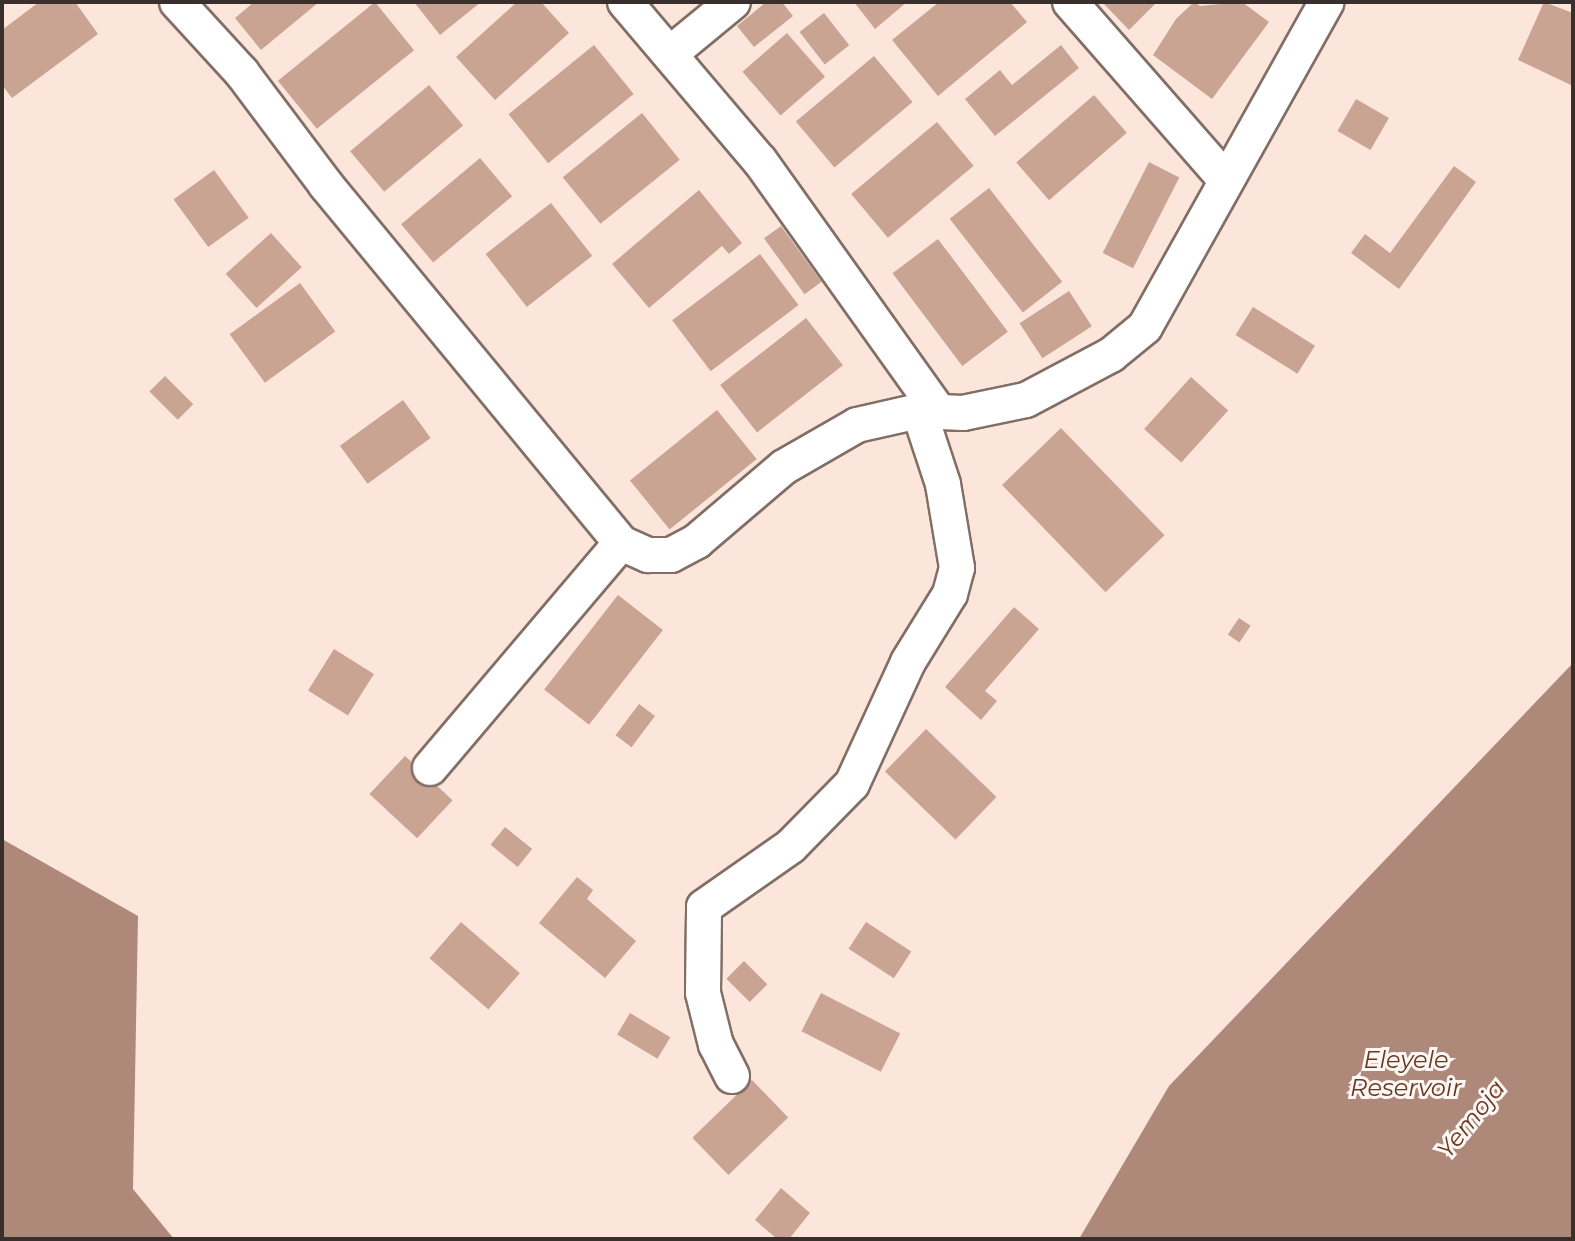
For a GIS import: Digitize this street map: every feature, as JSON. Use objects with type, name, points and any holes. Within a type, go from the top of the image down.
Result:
[{"type":"street","points":[[177,2],[242,73],[326,185],[621,543],[648,555],[671,555],[697,541],[784,467],[857,425],[927,410],[963,413],[1026,400],[1111,355],[1145,327],[1327,2]]},
{"type":"street","points":[[625,2],[671,53],[842,270],[927,410],[957,568],[950,594],[908,662],[852,784],[791,846],[704,907],[703,993],[716,1045],[732,1076]]},
{"type":"street","points":[[671,53],[733,2]]},
{"type":"street","points":[[1070,2],[1226,180]]},
{"type":"street","points":[[430,768],[621,543]]},
{"type":"water","name":"Eleyele Reservoir","points":[[1573,663],[1573,1239],[1079,1239],[1169,1086]]},
{"type":"water","points":[[2,839],[138,916],[133,1189],[174,1239],[2,1239]]},
{"type":"building","points":[[39,2],[75,2],[98,34],[12,98],[2,85],[2,30]]},
{"type":"building","points":[[254,2],[319,2],[261,50],[235,18]]},
{"type":"building","points":[[375,2],[414,50],[317,129],[278,81]]},
{"type":"building","points":[[414,2],[481,2],[440,35]]},
{"type":"building","points":[[517,2],[541,2],[569,33],[495,100],[456,57]]},
{"type":"building","points":[[766,2],[782,2],[793,16],[754,47],[737,26]]},
{"type":"building","points":[[854,2],[907,2],[875,29]]},
{"type":"building","points":[[939,2],[1010,2],[1027,22],[938,96],[892,40]]},
{"type":"building","points":[[1102,2],[1157,2],[1129,30]]},
{"type":"building","points":[[1194,2],[1200,6],[1242,2],[1269,22],[1212,99],[1153,55],[1176,19]]},
{"type":"building","points":[[1544,2],[1573,13],[1573,86],[1518,60]]},
{"type":"building","points":[[824,13],[849,45],[825,64],[800,32]]},
{"type":"building","points":[[787,33],[825,77],[781,115],[742,72]]},
{"type":"building","points":[[594,45],[634,94],[548,163],[509,114]]},
{"type":"building","points":[[1061,45],[1079,68],[995,136],[965,99],[1000,70],[1012,85]]},
{"type":"building","points":[[874,56],[913,102],[834,168],[796,122]]},
{"type":"building","points":[[429,85],[463,126],[384,192],[350,151]]},
{"type":"building","points":[[1094,95],[1127,133],[1049,200],[1016,163]]},
{"type":"building","points":[[1356,99],[1389,118],[1370,150],[1338,131]]},
{"type":"building","points":[[642,113],[680,160],[600,224],[563,177]]},
{"type":"building","points":[[937,122],[974,166],[888,238],[851,194]]},
{"type":"building","points":[[480,158],[512,196],[433,263],[401,224]]},
{"type":"building","points":[[1149,162],[1179,177],[1133,268],[1103,253]]},
{"type":"building","points":[[1454,166],[1476,182],[1399,289],[1351,253],[1365,234],[1390,253]]},
{"type":"building","points":[[214,170],[249,218],[208,247],[174,199]]},
{"type":"building","points":[[989,188],[1062,282],[1023,313],[950,219]]},
{"type":"building","points":[[699,190],[742,243],[729,254],[722,246],[649,308],[612,264]]},
{"type":"building","points":[[551,203],[592,256],[527,307],[486,254]]},
{"type":"building","points":[[781,226],[822,282],[805,294],[764,238]]},
{"type":"building","points":[[271,233],[302,267],[256,308],[226,274]]},
{"type":"building","points":[[938,239],[1008,332],[962,366],[892,273]]},
{"type":"building","points":[[760,254],[799,305],[711,371],[672,320]]},
{"type":"building","points":[[300,283],[335,332],[265,383],[230,334]]},
{"type":"building","points":[[1069,291],[1092,326],[1042,358],[1020,323]]},
{"type":"building","points":[[1253,307],[1315,346],[1297,374],[1236,335]]},
{"type":"building","points":[[806,318],[843,365],[757,432],[720,385]]},
{"type":"building","points":[[165,376],[193,404],[178,420],[149,392]]},
{"type":"building","points":[[1191,377],[1228,410],[1181,462],[1144,429]]},
{"type":"building","points":[[403,400],[431,438],[368,484],[340,446]]},
{"type":"building","points":[[717,410],[757,459],[670,529],[630,480]]},
{"type":"building","points":[[1061,428],[1165,535],[1106,592],[1002,485]]},
{"type":"building","points":[[618,595],[663,630],[589,725],[544,690]]},
{"type":"building","points":[[1014,607],[1039,629],[985,691],[997,701],[981,720],[945,687]]},
{"type":"building","points":[[1239,618],[1251,626],[1239,642],[1228,635]]},
{"type":"building","points":[[334,649],[374,674],[348,715],[308,691]]},
{"type":"building","points":[[639,704],[655,716],[632,747],[616,735]]},
{"type":"building","points":[[926,729],[996,797],[956,840],[885,771]]},
{"type":"building","points":[[405,756],[453,800],[417,838],[370,794]]},
{"type":"building","points":[[505,827],[532,849],[518,867],[491,845]]},
{"type":"building","points":[[577,877],[593,890],[587,899],[636,941],[605,978],[539,923]]},
{"type":"building","points":[[461,922],[520,973],[488,1009],[430,958]]},
{"type":"building","points":[[866,922],[911,951],[894,978],[849,949]]},
{"type":"building","points":[[744,961],[767,984],[750,1002],[726,979]]},
{"type":"building","points":[[821,993],[900,1033],[881,1072],[801,1031]]},
{"type":"building","points":[[630,1013],[670,1037],[657,1059],[617,1034]]},
{"type":"building","points":[[752,1080],[788,1117],[728,1175],[692,1138]]},
{"type":"building","points":[[781,1188],[810,1213],[789,1239],[777,1239],[755,1220]]},
{"type":"water label","name":"Yemoja","points":[[1471,1119]]}]
